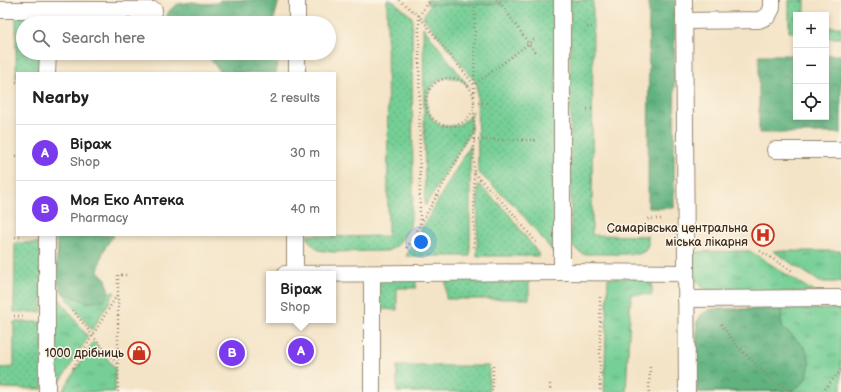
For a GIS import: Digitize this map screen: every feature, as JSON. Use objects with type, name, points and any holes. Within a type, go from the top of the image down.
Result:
[{"type":"lane","points":[[297,0],[297,16]]},
{"type":"lane","points":[[562,0],[562,272]]},
{"type":"lane","points":[[684,0],[687,392]]},
{"type":"lane","points":[[684,21],[759,20],[768,16],[772,8],[772,0]]},
{"type":"lane","points":[[0,10],[48,16],[154,10]]},
{"type":"lane","points":[[47,72],[48,60]]},
{"type":"lane","points":[[297,60],[297,72]]},
{"type":"lane","points":[[775,150],[841,150]]},
{"type":"lane","points":[[47,236],[47,392]]},
{"type":"lane","points":[[294,271],[295,236]]},
{"type":"lane","points":[[336,274],[686,272]]},
{"type":"lane","points":[[372,274],[372,392]]},
{"type":"lane","points":[[686,299],[841,298]]},
{"type":"path","points":[[399,0],[419,16],[474,85]]},
{"type":"path","points":[[420,225],[419,16],[431,0]]},
{"type":"path","points":[[496,0],[501,4],[537,56]]},
{"type":"path","points":[[474,249],[475,4]]},
{"type":"path","points":[[474,85],[562,17]]},
{"type":"path","points":[[449,78],[458,79],[470,88],[474,103],[473,111],[469,118],[456,126],[448,126],[441,125],[433,120],[428,114],[426,98],[429,90],[434,84],[441,79],[449,78]]},
{"type":"path","points":[[474,103],[487,103]]},
{"type":"path","points":[[406,250],[474,130]]},
{"type":"path","points":[[474,140],[562,140]]},
{"type":"path","points":[[474,173],[510,210],[547,256],[562,272]]},
{"type":"path","points":[[600,272],[600,392]]},
{"type":"path","points":[[118,392],[118,275],[128,275]]},
{"type":"path","points":[[47,277],[92,336],[118,365]]},
{"type":"path","points":[[69,373],[118,294]]},
{"type":"path","points":[[720,322],[737,346],[773,380],[793,392]]},
{"type":"path","points":[[649,392],[650,365]]},
{"type":"path","points":[[493,366],[493,392]]},
{"type":"path","points":[[822,392],[841,370]]},
{"type":"path","points":[[550,384],[550,392]]},
{"type":"green space","points":[[220,0],[279,0],[275,16],[167,16],[169,11],[178,4],[193,2],[204,4],[218,3]]},
{"type":"green space","points":[[387,0],[392,0],[412,17],[413,198],[410,226],[398,245],[388,251],[331,252],[318,250],[309,241],[307,236],[388,236]]},
{"type":"green space","points":[[427,0],[501,0],[501,4],[427,4]]},
{"type":"green space","points":[[501,0],[556,0],[556,255],[516,207],[478,172],[477,84],[423,17],[431,4],[501,4]]},
{"type":"green space","points":[[570,0],[593,0],[592,235],[648,236],[648,245],[645,251],[639,254],[583,254],[574,248],[571,238]]},
{"type":"green space","points":[[649,0],[675,0],[674,208],[648,208]]},
{"type":"green space","points":[[789,0],[805,0],[805,12],[793,12],[793,32],[789,32]]},
{"type":"green space","points":[[423,27],[470,88],[461,80],[457,79],[441,79],[435,83],[428,95],[427,103],[428,111],[432,118],[440,125],[455,126],[464,122],[473,111],[471,116],[471,131],[425,206]]},
{"type":"green space","points":[[829,27],[841,27],[841,38],[829,38]]},
{"type":"green space","points":[[759,55],[793,55],[793,120],[829,120],[829,55],[841,55],[841,133],[759,133]]},
{"type":"green space","points":[[16,60],[43,60],[43,72],[16,72]]},
{"type":"green space","points":[[211,60],[279,60],[276,72],[220,72]]},
{"type":"green space","points":[[470,145],[470,256],[406,256]]},
{"type":"green space","points":[[478,184],[507,212],[540,256],[477,256]]},
{"type":"green space","points":[[55,236],[113,236],[102,255],[98,271],[106,279],[109,292],[105,300],[88,303],[62,292],[55,276],[58,250]]},
{"type":"green space","points":[[15,243],[42,243],[42,312],[14,312]]},
{"type":"green space","points":[[750,251],[814,292],[711,291],[698,284],[694,271],[694,252]]},
{"type":"green space","points":[[773,251],[841,251],[841,282],[820,282]]},
{"type":"green space","points":[[529,275],[529,299],[446,299],[446,276]]},
{"type":"green space","points":[[416,276],[416,288],[397,288],[397,310],[378,309],[378,283],[381,278]]},
{"type":"green space","points":[[608,278],[652,278],[652,295],[631,294],[626,392],[604,392]]},
{"type":"green space","points":[[54,292],[88,337],[54,392]]},
{"type":"green space","points":[[62,292],[115,292],[92,330]]},
{"type":"green space","points":[[711,309],[841,309],[841,391],[697,392],[697,322],[702,314]]},
{"type":"green space","points":[[711,309],[783,309],[781,320],[783,329],[792,335],[806,349],[810,364],[807,376],[802,384],[791,391],[697,392],[697,322],[702,314]]},
{"type":"green space","points":[[14,322],[42,322],[43,389],[0,388],[0,368],[14,367]]},
{"type":"green space","points":[[93,342],[115,368],[115,392],[62,392]]},
{"type":"green space","points":[[397,366],[489,366],[489,392],[397,392]]},
{"type":"place","name":"Самарівська центральна міська лікарня","points":[[763,235]]},
{"type":"place","name":"Віраж","points":[[301,351]]},
{"type":"place","name":"1000 дрібниць","points":[[139,353]]},
{"type":"place","name":"Моя Еко Аптека","points":[[232,353]]}]
